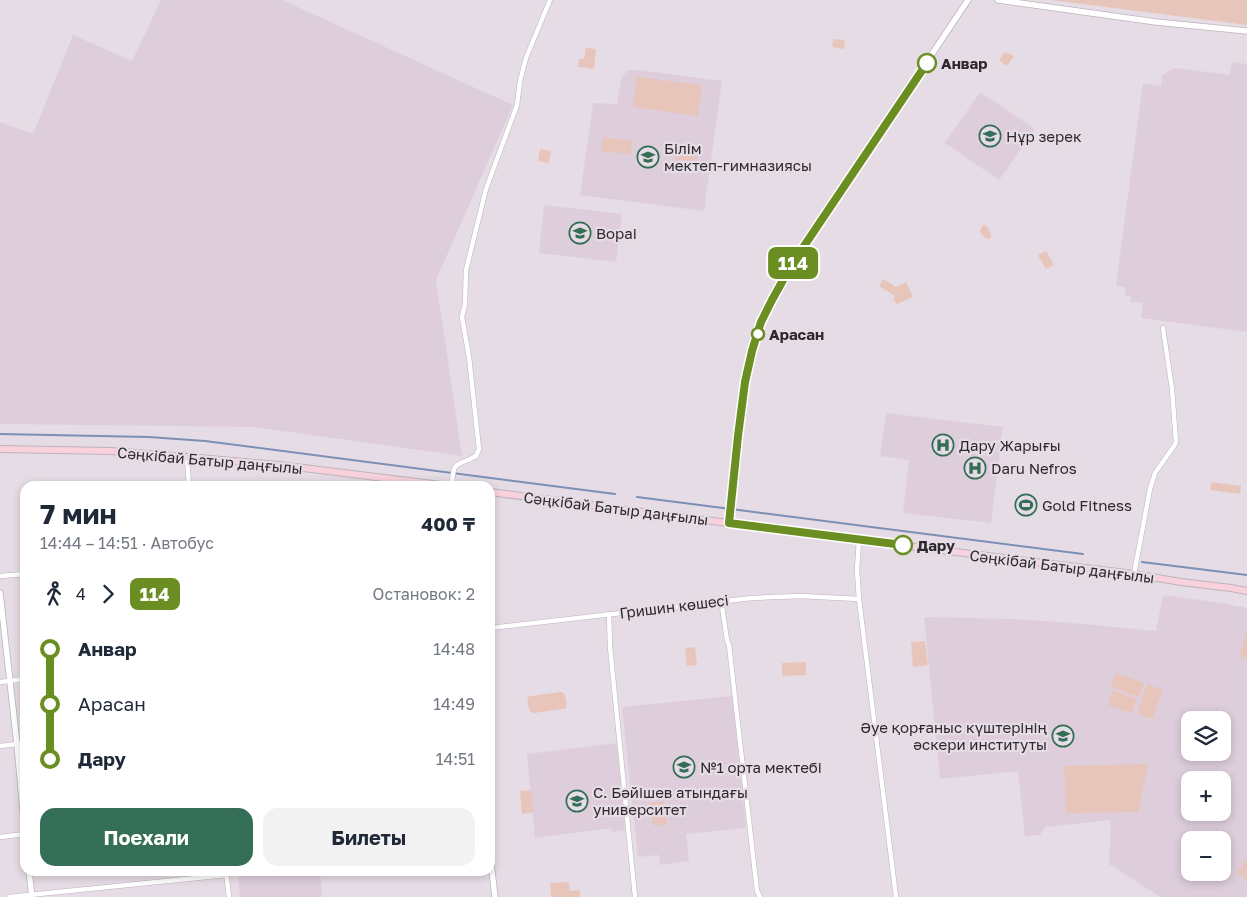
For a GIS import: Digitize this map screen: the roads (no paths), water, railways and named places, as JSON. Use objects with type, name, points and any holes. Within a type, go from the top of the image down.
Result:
[{"type":"main road","name":"Сәңкібай Батыр даңғылы","points":[[0,449],[111,451],[279,465],[410,481]]},
{"type":"main road","name":"Сәңкібай Батыр даңғылы","points":[[495,493],[1134,574],[1247,591]]},
{"type":"street","points":[[452,481],[454,467],[476,456],[479,449],[469,356],[462,317],[466,270],[486,189],[517,105],[520,81],[526,58],[550,0]]},
{"type":"street","points":[[729,523],[745,382],[761,322],[792,264],[968,0]]},
{"type":"street","points":[[998,0],[1151,21],[1247,31]]},
{"type":"street","points":[[1134,574],[1155,473],[1176,442],[1172,390],[1163,328]]},
{"type":"street","points":[[187,457],[189,481]]},
{"type":"street","points":[[859,540],[859,599],[896,897]]},
{"type":"street","points":[[0,576],[20,574]]},
{"type":"street","points":[[0,593],[20,777]]},
{"type":"street","name":"Гришин көшесі","points":[[495,627],[721,600],[800,596],[859,599]]},
{"type":"street","points":[[721,600],[729,645],[757,890],[760,897]]},
{"type":"street","points":[[608,614],[635,897]]},
{"type":"street","points":[[0,682],[20,680]]},
{"type":"street","points":[[0,746],[20,744]]},
{"type":"street","points":[[0,837],[20,834]]},
{"type":"street","points":[[30,876],[32,896]]},
{"type":"street","points":[[9,897],[32,896],[201,876]]},
{"type":"street","points":[[226,876],[229,897]]},
{"type":"street","points":[[492,876],[495,897]]},
{"type":"waterway","points":[[0,434],[149,437],[205,441],[615,494]]},
{"type":"waterway","points":[[637,497],[1083,554]]},
{"type":"waterway","points":[[1142,562],[1247,575]]},
{"type":"place","name":"Анвар","points":[[927,63]]},
{"type":"place","name":"Нұр зерек","points":[[990,136]]},
{"type":"place","name":"Білім мектеп-гимназиясы","points":[[648,157]]},
{"type":"place","name":"Bopai","points":[[580,233]]},
{"type":"place","name":"Арасан","points":[[758,334]]},
{"type":"place","name":"Дару Жарығы","points":[[943,445]]},
{"type":"place","name":"Daru Nefros","points":[[975,468]]},
{"type":"place","name":"Gold Fitness","points":[[1026,505]]},
{"type":"place","name":"Дару","points":[[903,545]]},
{"type":"place","name":"Әуе қорғаныс күштерінің әскери институты","points":[[1063,736]]},
{"type":"place","name":"№1 орта мектебі","points":[[684,767]]},
{"type":"place","name":"С. Бәйішев атындағы университет","points":[[577,801]]}]
